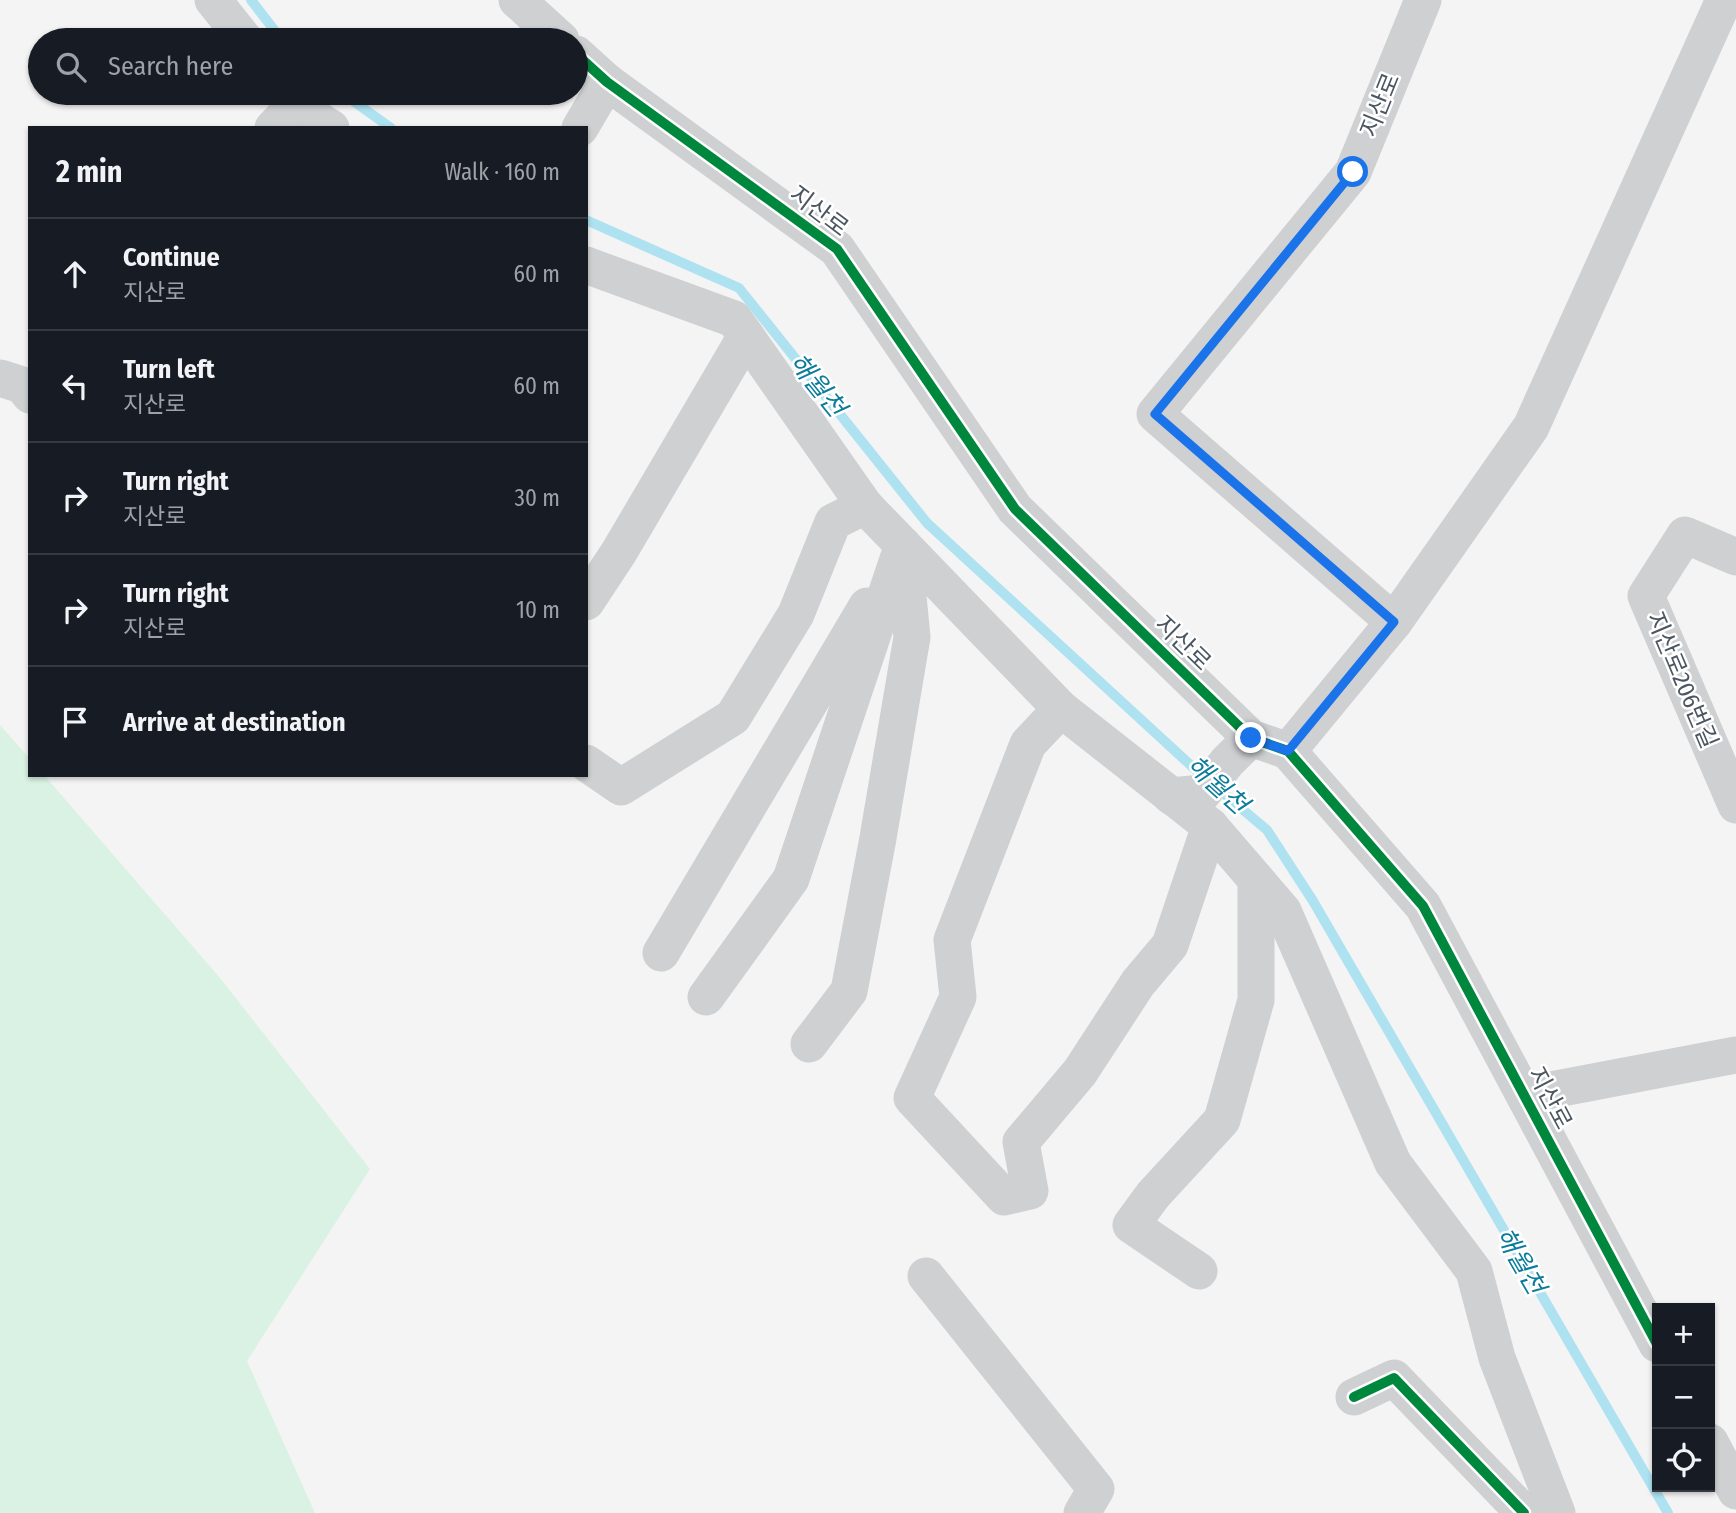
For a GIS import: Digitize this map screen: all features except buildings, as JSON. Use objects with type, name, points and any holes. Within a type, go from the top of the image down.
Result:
[{"type":"street","points":[[214,0],[236,28]]},
{"type":"street","points":[[517,0],[548,28]]},
{"type":"street","name":"지산로","points":[[1394,622],[1155,414],[1353,172],[1423,0]]},
{"type":"street","points":[[1288,751],[1394,622],[1531,427],[1724,0]]},
{"type":"street","name":"지산로","points":[[588,65],[607,82],[837,249],[1014,509],[1239,750],[1288,751],[1423,906],[1652,1335]]},
{"type":"street","points":[[581,126],[607,82]]},
{"type":"street","points":[[284,109],[326,126]]},
{"type":"street","points":[[588,266],[734,319],[865,506],[1061,709],[1195,805],[1283,911],[1393,1163],[1474,1270],[1497,1358],[1557,1513]]},
{"type":"street","points":[[588,598],[619,552],[746,336]]},
{"type":"street","points":[[588,764],[621,787],[733,717],[796,614],[833,522],[865,506]]},
{"type":"street","name":"지산로206번길","points":[[1736,557],[1685,535],[1646,596],[1736,805]]},
{"type":"street","points":[[661,953],[903,545]]},
{"type":"street","points":[[706,998],[792,879],[903,545]]},
{"type":"street","points":[[809,1044],[849,991],[854,966],[912,637],[903,545]]},
{"type":"street","points":[[1061,709],[1028,744],[952,940],[958,996],[912,1097],[1004,1197],[1030,1191],[1021,1142],[1080,1072],[1138,983],[1170,945],[1195,805],[1239,750]]},
{"type":"street","points":[[1199,1271],[1131,1224],[1153,1195],[1222,1120],[1256,1000],[1256,880]]},
{"type":"street","points":[[1525,1095],[1736,1055]]},
{"type":"street","points":[[926,1276],[1096,1489],[1082,1513]]},
{"type":"street","points":[[1353,1397],[1394,1378],[1524,1513]]},
{"type":"street","points":[[1715,1451],[1736,1491]]},
{"type":"green space","points":[[0,725],[28,757],[28,777],[46,777],[220,978],[370,1169],[247,1361],[315,1513],[0,1513]]},
{"type":"waterway","name":"해월천","points":[[251,0],[273,28]]},
{"type":"waterway","name":"해월천","points":[[359,105],[388,126]]},
{"type":"waterway","name":"해월천","points":[[588,221],[739,288],[927,523],[1197,771],[1267,830],[1313,901],[1668,1513]]},
{"type":"cycle path","points":[[588,65],[607,82],[837,249],[1015,509],[1251,738],[1288,751],[1423,906],[1652,1335]]},
{"type":"cycle path","points":[[1354,1397],[1394,1378],[1524,1513]]},
{"type":"route","points":[[1251,738],[1288,751],[1394,622],[1155,414],[1353,172]]}]
